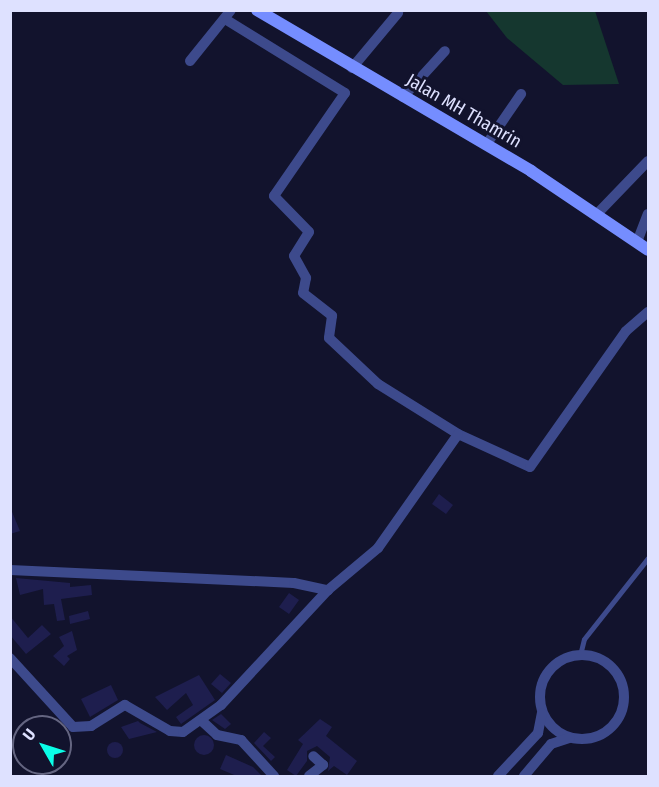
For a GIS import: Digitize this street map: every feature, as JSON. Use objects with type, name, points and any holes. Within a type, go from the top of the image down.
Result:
[{"type":"street","name":"Jalan MH Thamrin","points":[[257,10],[486,145],[648,250]]},
{"type":"street","points":[[352,68],[399,13]]},
{"type":"street","points":[[190,61],[228,15],[345,93],[274,196],[309,232],[294,256],[306,278],[303,294],[332,316],[329,338],[378,384],[458,434],[530,467],[626,331],[648,312]]},
{"type":"street","points":[[403,97],[445,51]]},
{"type":"street","points":[[486,145],[521,94]]},
{"type":"street","points":[[596,215],[648,161]]},
{"type":"street","points":[[637,242],[648,214]]},
{"type":"street","points":[[10,658],[74,727],[91,726],[125,705],[176,734],[203,722],[327,590],[378,548],[458,434]]},
{"type":"street","points":[[10,570],[294,583],[327,590]]},
{"type":"street","points":[[498,777],[538,733],[542,713],[541,687],[548,671],[580,655],[609,664],[619,677],[623,709],[602,735],[570,738],[551,744],[524,777]]},
{"type":"street","points":[[542,713],[553,729],[570,738]]},
{"type":"street","points":[[203,722],[217,735],[241,740],[274,777]]},
{"type":"street","points":[[309,777],[323,765],[313,756]]},
{"type":"lane","points":[[580,655],[584,639],[648,558]]},
{"type":"green space","points":[[486,11],[595,11],[619,84],[563,85],[507,38]]},
{"type":"building","points":[[439,494],[453,505],[446,514],[432,504]]},
{"type":"building","points":[[10,507],[20,531],[10,534]]},
{"type":"building","points":[[16,578],[70,583],[70,587],[91,585],[92,595],[61,599],[65,620],[57,621],[54,604],[44,605],[43,589],[20,595]]},
{"type":"building","points":[[289,593],[299,600],[289,614],[279,607]]},
{"type":"building","points":[[88,611],[90,619],[70,624],[69,616]]},
{"type":"building","points":[[10,616],[28,638],[42,625],[51,634],[26,654],[10,635]]},
{"type":"building","points":[[72,631],[77,650],[67,656],[70,659],[64,666],[53,656],[64,646],[59,637]]},
{"type":"building","points":[[220,674],[231,683],[222,693],[211,684]]},
{"type":"building","points":[[199,675],[215,700],[181,724],[176,717],[193,705],[186,693],[167,710],[155,697]]},
{"type":"building","points":[[111,685],[118,700],[90,717],[81,699]]},
{"type":"building","points":[[221,714],[231,724],[225,729],[212,720]]},
{"type":"building","points":[[320,719],[332,727],[326,736],[357,761],[347,775],[334,766],[328,771],[330,757],[317,746],[307,751],[307,761],[296,776],[287,770],[303,744],[298,740]]},
{"type":"building","points":[[138,721],[157,732],[129,739],[121,727]]},
{"type":"building","points":[[264,732],[271,738],[263,746],[275,757],[271,761],[254,743]]},
{"type":"building","points":[[204,735],[211,738],[214,745],[211,752],[204,755],[197,752],[194,745],[197,738]]},
{"type":"building","points":[[115,742],[121,744],[123,750],[121,756],[115,758],[109,756],[107,750],[109,744]]},
{"type":"building","points":[[226,755],[253,767],[263,777],[239,777],[220,769]]}]
